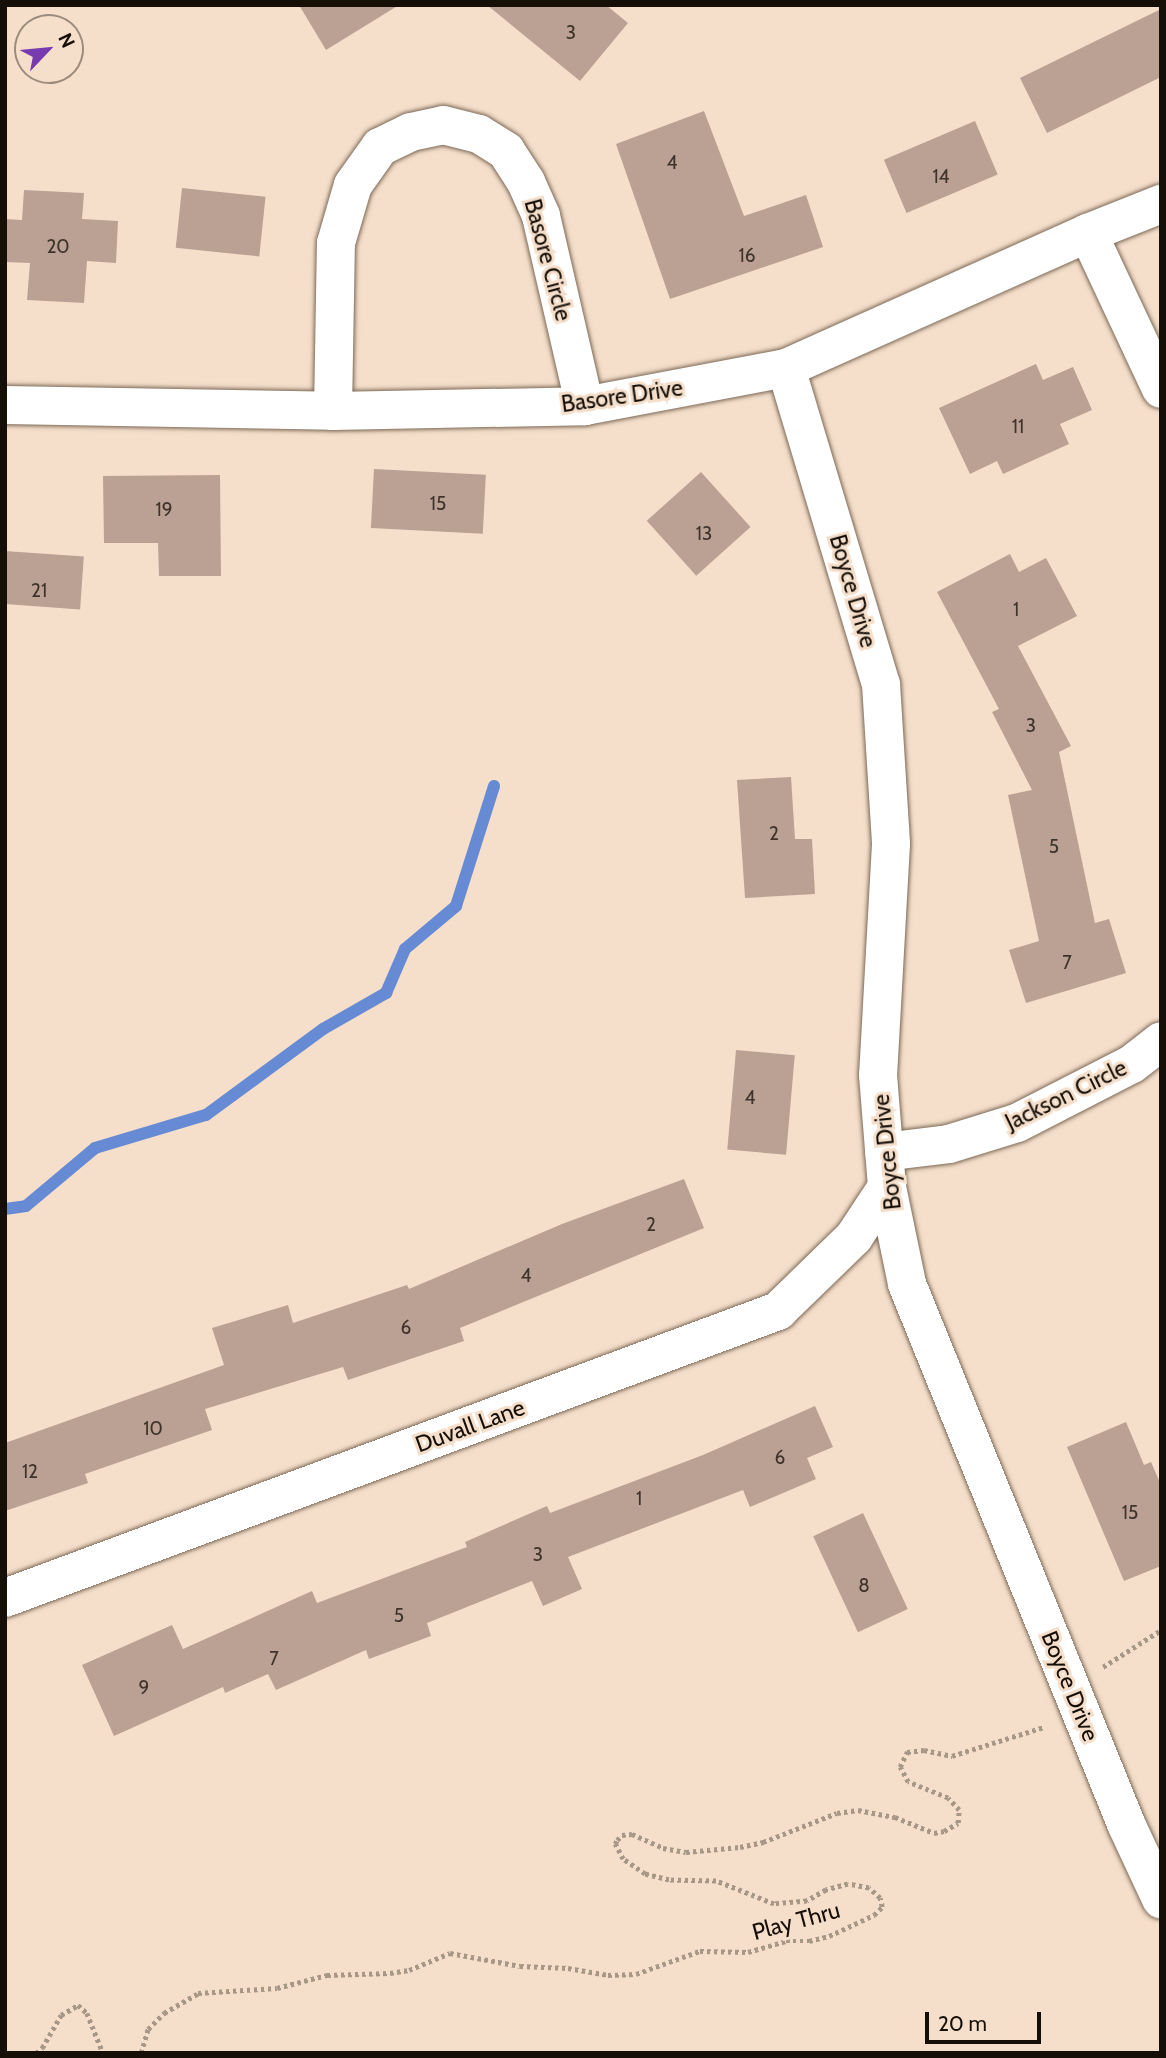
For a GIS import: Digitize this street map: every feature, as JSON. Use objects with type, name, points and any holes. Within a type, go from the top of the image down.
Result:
[{"type":"street","name":"Basore Circle","points":[[332,411],[336,243],[353,185],[380,147],[411,132],[443,125],[479,134],[506,151],[526,182],[541,216],[585,406]]},
{"type":"street","name":"Basore Drive","points":[[5,405],[332,411],[585,406],[786,368],[1088,233],[1161,204]]},
{"type":"street","points":[[1088,233],[1161,389]]},
{"type":"street","name":"Boyce Drive","points":[[786,368],[881,684],[891,844],[878,1075],[886,1170],[907,1284],[1077,1702],[1161,1899]]},
{"type":"street","name":"Jackson Circle","points":[[886,1170],[948,1144],[1017,1123],[1132,1064],[1161,1041]]},
{"type":"street","name":"Duvall Lane","points":[[5,1598],[778,1311],[854,1237],[886,1170]]},
{"type":"path","name":"Play Thru","points":[[141,2053],[148,2029],[164,2013],[198,1993],[277,1988],[327,1975],[390,1973],[409,1970],[450,1954],[520,1966],[568,1968],[608,1975],[636,1974],[700,1951],[748,1952],[786,1941],[809,1941],[829,1936],[874,1916],[882,1907],[880,1898],[869,1888],[848,1884],[826,1890],[807,1901],[774,1904],[716,1881],[669,1880],[645,1874],[623,1859],[615,1844],[622,1835],[632,1834],[663,1848],[686,1853],[740,1847],[763,1842],[837,1813],[858,1810],[895,1817],[934,1833],[944,1830],[958,1823],[959,1810],[948,1798],[908,1782],[900,1767],[907,1752],[924,1751],[952,1756],[963,1754],[1050,1725],[1088,1692],[1091,1672],[1114,1663],[1161,1630]]},
{"type":"path","points":[[36,2053],[42,2048],[61,2015],[78,2005],[87,2013],[103,2053]]},
{"type":"building","points":[[299,5],[399,5],[326,50]]},
{"type":"building","points":[[487,5],[606,5],[628,23],[580,81]]},
{"type":"building","points":[[1161,9],[1161,77],[1047,133],[1020,78]]},
{"type":"building","points":[[704,111],[744,216],[806,195],[823,247],[670,299],[616,144]]},
{"type":"building","points":[[975,121],[998,174],[907,213],[884,160]]},
{"type":"building","points":[[182,188],[266,197],[259,256],[176,248]]},
{"type":"building","points":[[24,190],[84,193],[82,219],[118,221],[116,263],[87,261],[84,303],[27,300],[30,263],[5,262],[5,219],[22,220]]},
{"type":"building","points":[[1036,364],[1043,380],[1073,367],[1092,410],[1060,424],[1069,444],[1003,474],[997,461],[970,474],[939,408]]},
{"type":"building","points":[[374,469],[486,475],[483,534],[371,528]]},
{"type":"building","points":[[701,472],[751,527],[696,576],[647,521]]},
{"type":"building","points":[[220,475],[221,576],[159,576],[158,543],[104,543],[103,476]]},
{"type":"building","points":[[5,551],[84,557],[80,609],[5,604]]},
{"type":"building","points":[[1010,554],[1019,572],[1046,558],[1077,616],[1018,646],[1071,746],[1059,752],[1095,923],[1109,919],[1126,973],[1026,1003],[1009,950],[1039,941],[1008,795],[1032,790],[992,712],[999,709],[937,592]]},
{"type":"building","points":[[791,777],[795,839],[812,839],[815,894],[745,898],[737,780]]},
{"type":"building","points":[[736,1050],[795,1055],[786,1155],[727,1150]]},
{"type":"building","points":[[684,1179],[704,1228],[460,1328],[464,1341],[348,1380],[343,1367],[205,1409],[212,1430],[85,1474],[88,1483],[5,1511],[5,1443],[224,1365],[212,1328],[288,1305],[293,1323],[407,1285],[409,1289],[562,1224]]},
{"type":"building","points":[[815,1406],[833,1447],[807,1458],[816,1479],[750,1507],[743,1490],[568,1557],[582,1589],[543,1606],[532,1581],[427,1623],[431,1636],[369,1659],[366,1650],[276,1690],[268,1674],[225,1693],[223,1687],[114,1736],[82,1665],[172,1625],[183,1649],[312,1591],[317,1603],[467,1547],[465,1542],[547,1506],[550,1513],[703,1455]]},
{"type":"building","points":[[1126,1422],[1144,1465],[1151,1462],[1161,1485],[1161,1566],[1124,1581],[1067,1447]]},
{"type":"building","points":[[863,1513],[908,1609],[858,1632],[813,1536]]},
{"type":"waterway","points":[[5,1209],[26,1206],[95,1148],[206,1115],[323,1029],[386,993],[405,949],[456,906],[494,786]]}]
